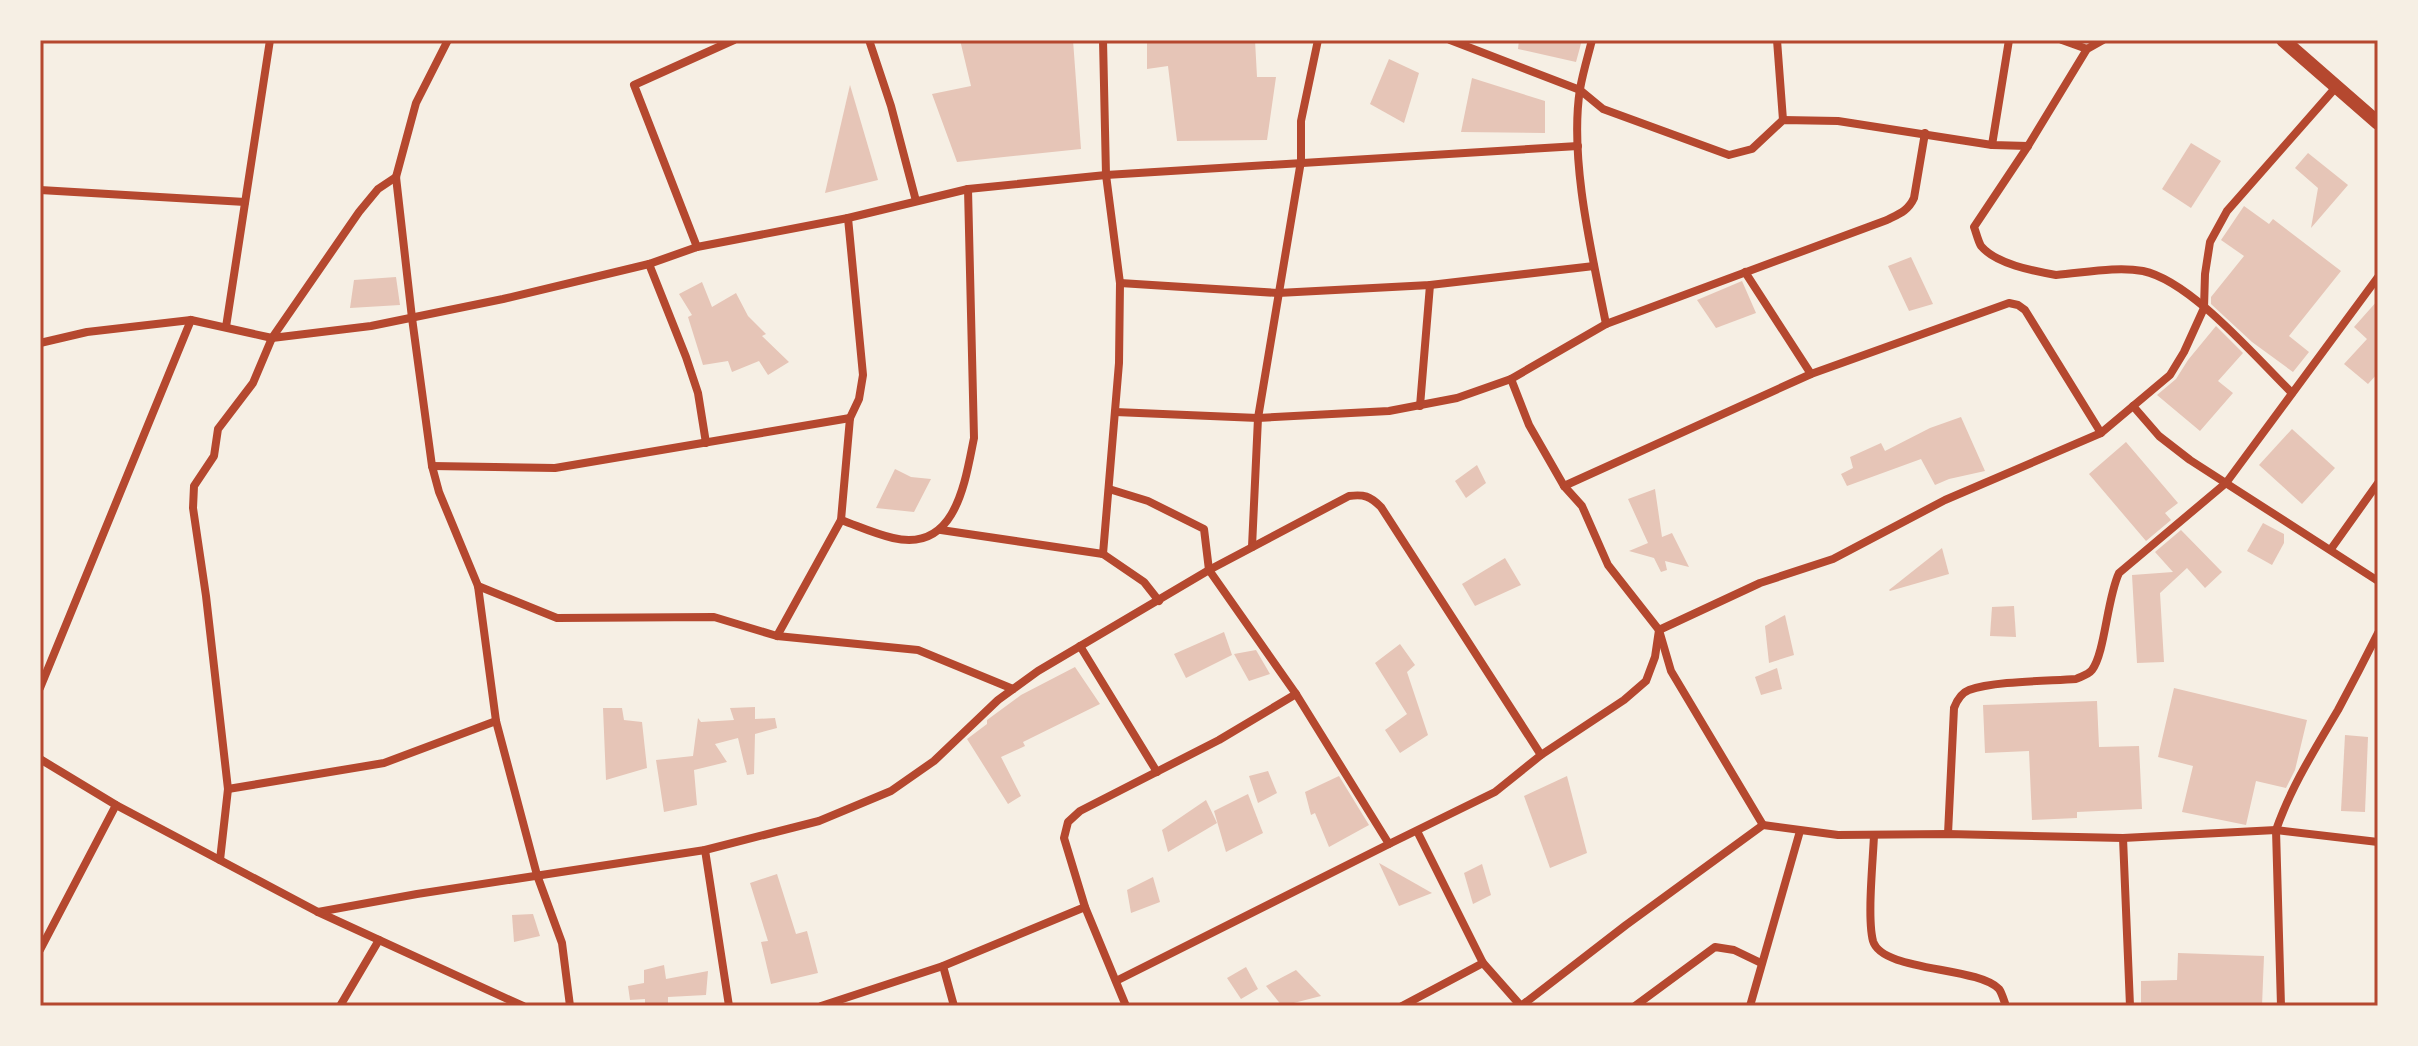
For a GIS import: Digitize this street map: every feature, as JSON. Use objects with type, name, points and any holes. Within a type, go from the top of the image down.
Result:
[{"type":"street","points":[[226,327],[270,40]]},
{"type":"street","points":[[448,40],[416,103],[396,177],[412,318],[432,466],[439,492],[478,586],[496,721],[537,875],[562,943],[570,1006]]},
{"type":"street","points":[[697,247],[634,85],[734,40]]},
{"type":"street","points":[[869,40],[891,106],[916,201]]},
{"type":"street","points":[[1103,40],[1106,175],[1120,283],[1119,363],[1103,554]]},
{"type":"street","points":[[1252,547],[1258,418],[1301,161],[1301,121],[1318,40]]},
{"type":"street","points":[[1450,40],[1580,90],[1603,109],[1729,155],[1752,149],[1783,120],[1838,121],[1992,145],[2028,146]]},
{"type":"street","points":[[1592,40],[1580,90],[1578,146],[1594,266],[1606,324]]},
{"type":"street","points":[[1777,40],[1783,120]]},
{"type":"street","points":[[1992,145],[2009,40]]},
{"type":"street","points":[[2062,40],[2087,49]]},
{"type":"street","points":[[2103,40],[2087,49],[1974,227],[1981,245],[1997,258],[2056,275],[2123,270],[2143,271],[2170,280],[2204,308],[2292,393]]},
{"type":"street","points":[[2283,40],[2378,123]]},
{"type":"street","points":[[1659,630],[1760,583],[1833,559],[1945,500],[2101,433],[2170,375],[2204,308],[2210,242],[2227,211],[2337,86]]},
{"type":"street","points":[[1115,412],[1258,418],[1389,411],[1477,393],[1511,379],[1606,324],[1903,212],[1914,198],[1925,133]]},
{"type":"street","points":[[40,343],[87,332],[191,320],[272,338],[371,326],[649,264],[697,247],[848,218],[968,189],[1301,161],[1578,146]]},
{"type":"street","points":[[220,860],[228,789],[193,508],[194,486],[214,456],[218,429],[253,383],[272,338],[359,212],[378,189],[396,177]]},
{"type":"street","points":[[841,520],[896,539],[926,537],[941,530],[956,508],[974,438],[968,189]]},
{"type":"street","points":[[40,190],[245,202]]},
{"type":"street","points":[[777,636],[841,520],[850,418],[859,399],[863,375],[848,218]]},
{"type":"street","points":[[649,264],[698,393],[706,443]]},
{"type":"street","points":[[1120,283],[1278,293],[1430,285],[1594,266]]},
{"type":"street","points":[[1745,272],[1811,374]]},
{"type":"street","points":[[1948,834],[1954,708],[1958,697],[1968,690],[2076,679],[2090,673],[2097,661],[2112,588],[2119,573],[2226,483],[2378,277]]},
{"type":"street","points":[[1420,406],[1430,285]]},
{"type":"street","points":[[1564,486],[1811,374],[2009,303],[2025,310],[2101,433]]},
{"type":"street","points":[[40,688],[191,320]]},
{"type":"street","points":[[1511,379],[1529,425],[1564,486],[1582,506],[1608,565],[1659,630],[1671,671],[1763,825]]},
{"type":"street","points":[[2133,406],[2159,436],[2378,581]]},
{"type":"street","points":[[432,466],[555,468],[850,418]]},
{"type":"street","points":[[2331,549],[2378,483]]},
{"type":"street","points":[[1109,489],[1148,501],[1204,529],[1209,570],[1296,694],[1389,844]]},
{"type":"street","points":[[318,912],[705,850],[819,821],[891,791],[934,761],[1013,689],[1080,646],[1209,570],[1349,496],[1363,494],[1381,507],[1541,755]]},
{"type":"street","points":[[941,530],[1103,554],[1144,582],[1159,601]]},
{"type":"street","points":[[478,586],[557,618],[714,617],[777,636],[918,650],[1013,689]]},
{"type":"street","points":[[1116,981],[1495,792],[1541,755],[1624,700],[1646,681],[1655,657],[1659,630]]},
{"type":"street","points":[[2281,1006],[2276,830],[2298,778],[2378,633]]},
{"type":"street","points":[[1080,646],[1157,772]]},
{"type":"street","points":[[1126,1006],[1085,907],[1064,838],[1068,822],[1080,811],[1219,740],[1296,694]]},
{"type":"street","points":[[228,789],[384,763],[496,721]]},
{"type":"street","points":[[40,759],[116,805],[318,912],[523,1006]]},
{"type":"street","points":[[40,950],[116,805]]},
{"type":"street","points":[[1417,831],[1483,963],[1521,1006],[1763,825],[1838,835],[2123,838],[2276,830],[2378,842]]},
{"type":"street","points":[[1750,1006],[1800,831]]},
{"type":"street","points":[[1874,835],[1872,927],[1874,944],[1879,951],[1901,961],[1985,980],[2000,990],[2006,1006]]},
{"type":"street","points":[[2123,838],[2130,1006]]},
{"type":"street","points":[[705,850],[729,1006]]},
{"type":"street","points":[[823,1006],[943,966],[1085,907]]},
{"type":"street","points":[[340,1006],[379,940]]},
{"type":"street","points":[[1635,1006],[1715,947],[1734,950],[1761,963]]},
{"type":"street","points":[[1402,1006],[1483,963]]},
{"type":"street","points":[[943,966],[954,1006]]},
{"type":"building","points":[[960,40],[1073,40],[1081,149],[957,162],[932,94],[971,86]]},
{"type":"building","points":[[1147,40],[1255,40],[1257,77],[1276,77],[1267,140],[1177,141],[1168,66],[1147,69]]},
{"type":"building","points":[[1519,40],[1582,40],[1576,62],[1518,49]]},
{"type":"building","points":[[1389,59],[1419,73],[1404,123],[1370,104]]},
{"type":"building","points":[[1472,78],[1545,101],[1545,133],[1461,132]]},
{"type":"building","points":[[850,85],[878,180],[825,193]]},
{"type":"building","points":[[2191,143],[2221,161],[2191,208],[2162,189]]},
{"type":"building","points":[[2308,153],[2348,185],[2311,228],[2318,188],[2295,168]]},
{"type":"building","points":[[2244,206],[2269,224],[2273,219],[2341,271],[2289,336],[2309,352],[2293,372],[2252,342],[2211,304],[2211,297],[2244,256],[2221,240]]},
{"type":"building","points":[[1911,257],[1933,304],[1909,311],[1888,266]]},
{"type":"building","points":[[396,277],[400,305],[350,308],[354,280]]},
{"type":"building","points":[[1742,281],[1756,313],[1716,328],[1697,300]]},
{"type":"building","points":[[702,282],[712,307],[736,293],[748,316],[766,334],[762,336],[789,362],[768,375],[759,361],[732,372],[728,361],[703,365],[688,317],[692,315],[679,294]]},
{"type":"building","points":[[2378,300],[2378,373],[2368,384],[2344,364],[2367,339],[2354,327]]},
{"type":"building","points":[[2216,326],[2243,353],[2218,381],[2233,393],[2200,431],[2157,395],[2176,379]]},
{"type":"building","points":[[1961,417],[1985,471],[1935,485],[1921,459],[1847,486],[1841,474],[1853,468],[1850,457],[1881,443],[1885,451],[1930,428]]},
{"type":"building","points":[[2292,429],[2335,468],[2302,504],[2259,465]]},
{"type":"building","points":[[2126,442],[2178,503],[2165,513],[2171,520],[2146,541],[2089,474]]},
{"type":"building","points":[[1477,465],[1486,483],[1466,498],[1455,481]]},
{"type":"building","points":[[895,469],[911,477],[931,479],[914,512],[876,508]]},
{"type":"building","points":[[1655,489],[1662,537],[1672,533],[1689,567],[1665,561],[1667,570],[1661,572],[1654,558],[1629,551],[1648,543],[1628,499]]},
{"type":"building","points":[[2263,523],[2284,534],[2284,543],[2272,565],[2247,551]]},
{"type":"building","points":[[2181,530],[2222,572],[2205,588],[2187,568],[2160,593],[2164,662],[2137,663],[2132,575],[2173,572],[2155,552]]},
{"type":"building","points":[[1942,548],[1949,574],[1889,590]]},
{"type":"building","points":[[1505,558],[1521,585],[1475,606],[1462,584]]},
{"type":"building","points":[[2014,606],[2016,637],[1990,636],[1992,607]]},
{"type":"building","points":[[1785,615],[1794,655],[1769,663],[1765,626]]},
{"type":"building","points":[[1224,632],[1232,655],[1186,678],[1174,654]]},
{"type":"building","points":[[1400,644],[1415,665],[1407,672],[1428,735],[1400,753],[1385,730],[1407,714],[1375,663]]},
{"type":"building","points":[[1256,650],[1270,674],[1249,681],[1234,654]]},
{"type":"building","points":[[1075,667],[1100,704],[1023,742],[1025,746],[1001,757],[1021,796],[1008,804],[967,739],[1021,695]]},
{"type":"building","points":[[1777,668],[1782,689],[1761,695],[1755,677]]},
{"type":"building","points":[[2174,688],[2307,720],[2295,770],[2286,788],[2256,781],[2246,825],[2182,812],[2193,766],[2158,757]]},
{"type":"building","points":[[2097,701],[2099,747],[2139,746],[2142,809],[2077,812],[2077,818],[2032,820],[2029,751],[1985,753],[1983,705]]},
{"type":"building","points":[[755,707],[755,719],[775,718],[777,728],[755,734],[754,774],[747,775],[738,738],[715,744],[727,762],[694,770],[697,805],[664,812],[656,760],[693,756],[698,718],[701,722],[734,720],[730,708]]},
{"type":"building","points":[[603,708],[622,708],[624,720],[642,722],[647,768],[606,780]]},
{"type":"building","points":[[2345,735],[2368,737],[2365,812],[2341,811]]},
{"type":"building","points":[[1268,771],[1277,793],[1258,803],[1249,776]]},
{"type":"building","points":[[1339,776],[1369,825],[1329,847],[1315,813],[1311,815],[1305,792]]},
{"type":"building","points":[[1567,776],[1587,853],[1550,868],[1524,796]]},
{"type":"building","points":[[1248,794],[1263,833],[1226,852],[1214,811]]},
{"type":"building","points":[[1206,800],[1217,823],[1168,852],[1162,830]]},
{"type":"building","points":[[1379,863],[1432,893],[1399,906]]},
{"type":"building","points":[[1482,864],[1491,895],[1473,904],[1464,873]]},
{"type":"building","points":[[777,874],[796,934],[807,931],[818,973],[771,984],[761,942],[768,941],[750,883]]},
{"type":"building","points":[[1153,877],[1160,902],[1131,913],[1127,890]]},
{"type":"building","points":[[533,914],[540,936],[514,942],[512,915]]},
{"type":"building","points":[[2178,953],[2264,956],[2262,1006],[2141,1006],[2141,981],[2177,980]]},
{"type":"building","points":[[664,965],[666,979],[708,971],[706,995],[668,997],[668,1006],[645,1006],[645,999],[630,1000],[628,986],[644,983],[644,970]]},
{"type":"building","points":[[1246,967],[1258,989],[1241,999],[1227,978]]},
{"type":"building","points":[[1296,970],[1321,996],[1282,1006],[1266,986]]}]
